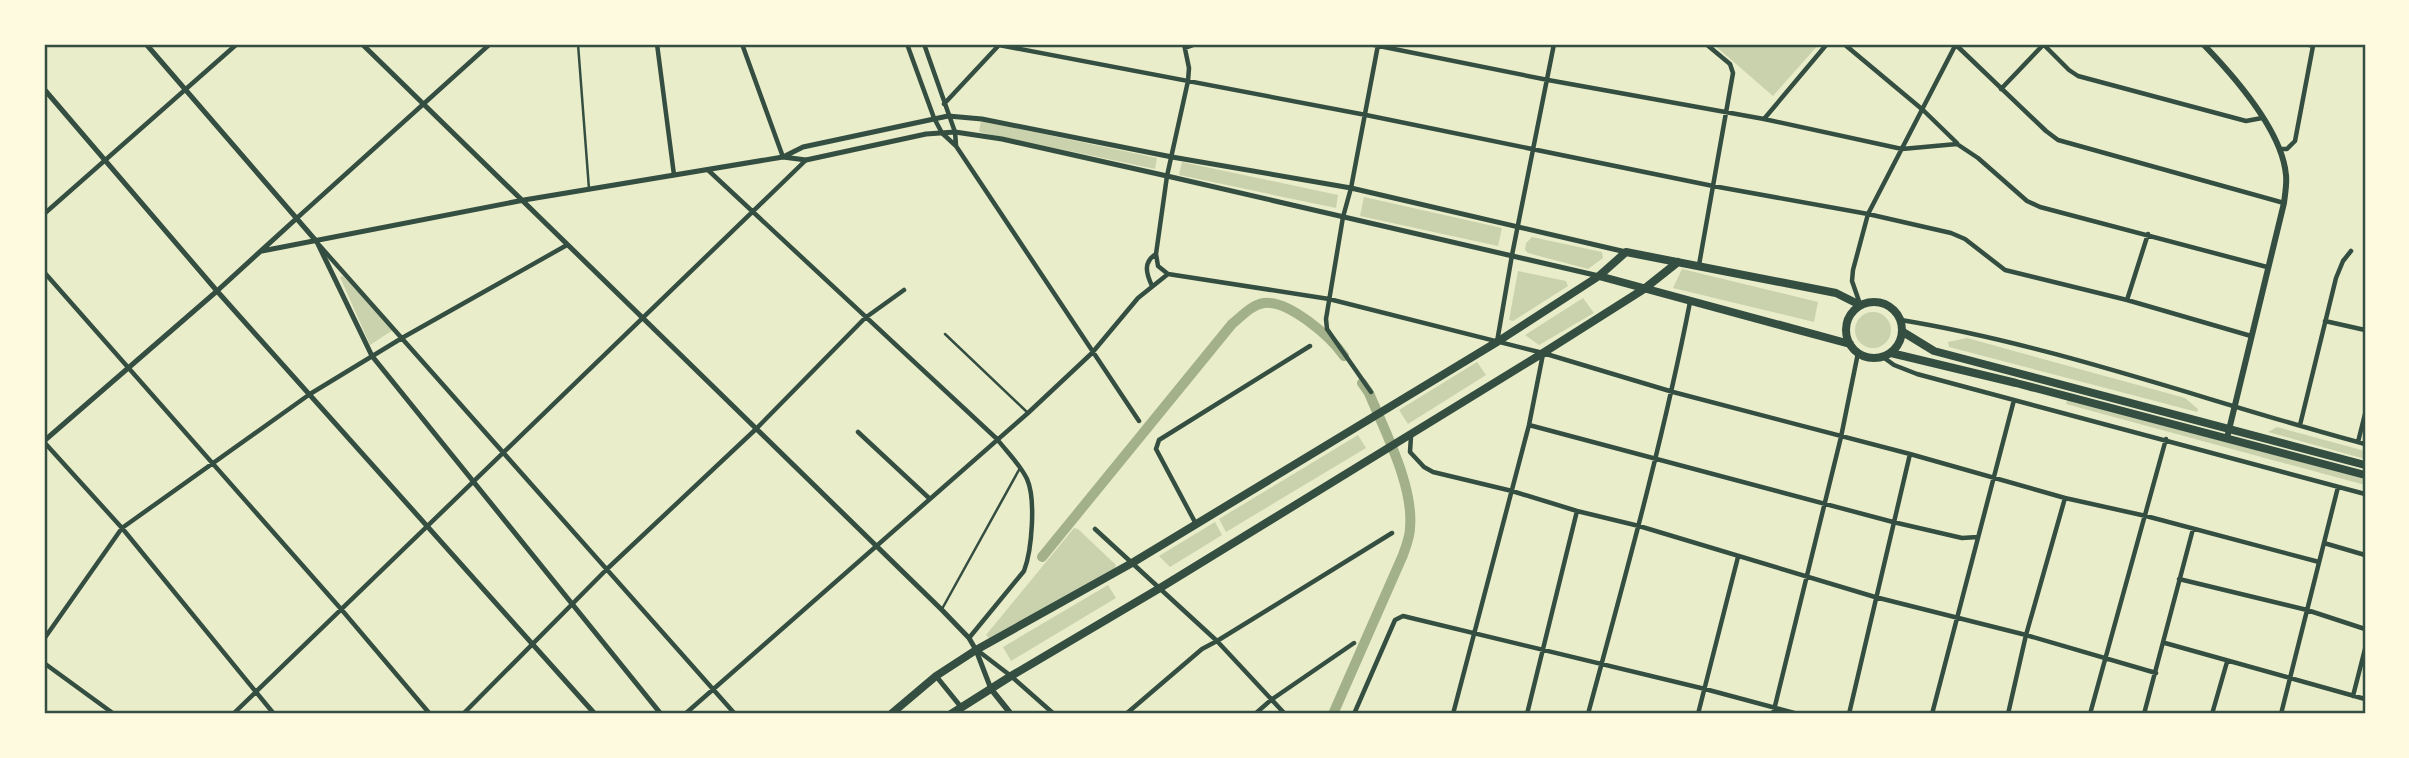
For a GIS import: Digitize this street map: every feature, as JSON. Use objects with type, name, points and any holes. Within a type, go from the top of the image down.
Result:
[{"type":"highway","points":[[891,714],[936,676],[976,650],[1132,563],[1497,342],[1599,276],[1626,252],[1836,293],[1860,305]]},
{"type":"highway","points":[[951,714],[964,710],[1011,676],[1160,588],[1543,353],[1644,289],[1678,262]]},
{"type":"highway","points":[[1599,276],[1850,344]]},
{"type":"highway","points":[[1887,355],[1899,344],[1903,332],[1901,320],[1887,305],[1874,302],[1860,305],[1852,312],[1847,324],[1847,338],[1858,354],[1871,358],[1887,355],[2016,383],[2365,465]]},
{"type":"highway","points":[[1903,332],[1934,351],[2365,475]]},
{"type":"main road","points":[[2203,44],[2238,84],[2262,118],[2280,149],[2286,176],[2284,203],[2228,434]]},
{"type":"main road","points":[[991,689],[1011,714]]},
{"type":"street","points":[[146,44],[317,242],[735,714]]},
{"type":"street","points":[[44,214],[237,44]]},
{"type":"street","points":[[362,44],[942,610],[969,638],[991,689]]},
{"type":"street","points":[[274,714],[122,528],[44,442],[262,251],[422,102],[490,44]]},
{"type":"street","points":[[657,44],[674,175]]},
{"type":"street","points":[[742,44],[783,157]]},
{"type":"street","points":[[907,44],[942,133],[956,146],[1139,421]]},
{"type":"street","points":[[924,44],[956,132],[956,146]]},
{"type":"street","points":[[944,105],[999,44],[1713,186],[1868,214],[1958,235],[2005,270],[2127,300],[2251,336]]},
{"type":"street","points":[[1196,44],[1184,46],[1189,68],[1188,80],[1167,176],[1156,254],[1158,266],[1168,274],[1329,299],[1543,353],[1673,392],[2065,498],[2146,516],[2319,562]]},
{"type":"street","points":[[1369,44],[1548,80],[1764,118],[1902,149],[1957,144]]},
{"type":"street","points":[[1497,342],[1554,44]]},
{"type":"street","points":[[1699,266],[1734,69],[1706,44]]},
{"type":"street","points":[[1764,118],[1828,44]]},
{"type":"street","points":[[1844,44],[1923,110],[1957,144],[1978,158],[2027,201],[2051,210],[2267,267]]},
{"type":"street","points":[[1860,305],[1852,281],[1868,214],[1956,44],[2058,140],[2284,203]]},
{"type":"street","points":[[2001,89],[2043,44],[2078,76],[2246,121],[2262,118]]},
{"type":"street","points":[[2280,149],[2287,149],[2295,141],[2313,46],[2306,44]]},
{"type":"street","points":[[1371,392],[1327,329],[1329,299],[1343,217],[1366,115],[1378,45]]},
{"type":"street","points":[[44,89],[217,290],[595,714]]},
{"type":"street","points":[[262,251],[524,200],[783,157],[803,147],[948,116],[982,119],[1172,158],[1351,188],[1626,252]]},
{"type":"street","points":[[783,157],[806,160],[926,134],[956,132],[1002,139],[1599,276]]},
{"type":"street","points":[[233,714],[806,160]]},
{"type":"street","points":[[708,170],[997,439],[1028,481],[1031,519],[1024,571],[969,638]]},
{"type":"street","points":[[2127,300],[2148,234]]},
{"type":"street","points":[[317,242],[373,356],[661,714]]},
{"type":"street","points":[[44,639],[122,528],[310,394],[402,338],[567,245]]},
{"type":"street","points":[[2300,425],[2336,278],[2343,261],[2351,251]]},
{"type":"street","points":[[1152,286],[1147,265],[1149,259],[1156,254]]},
{"type":"street","points":[[44,272],[430,714]]},
{"type":"street","points":[[685,714],[1028,413],[1092,353],[1138,298],[1168,274]]},
{"type":"street","points":[[463,714],[607,569],[757,429],[865,318],[904,290]]},
{"type":"street","points":[[1588,714],[1657,457],[1673,392],[1690,302]]},
{"type":"street","points":[[1901,320],[1967,332],[2365,444]]},
{"type":"street","points":[[2325,321],[2365,330]]},
{"type":"street","points":[[1196,525],[1156,449],[1159,440],[1310,346]]},
{"type":"street","points":[[1453,714],[1529,425],[1543,353]]},
{"type":"street","points":[[1774,711],[1841,437],[1858,354]]},
{"type":"street","points":[[1887,355],[1894,365],[1917,374],[2365,494]]},
{"type":"street","points":[[1932,714],[2014,400]]},
{"type":"street","points":[[2358,442],[2365,414]]},
{"type":"street","points":[[1529,425],[1893,522],[1962,538],[1979,537]]},
{"type":"street","points":[[859,432],[930,499]]},
{"type":"street","points":[[1407,435],[1410,452],[1424,467],[1433,472],[1639,526],[1875,597],[2026,635],[2156,673]]},
{"type":"street","points":[[2090,714],[2166,439]]},
{"type":"street","points":[[1849,714],[1910,454]]},
{"type":"street","points":[[2281,714],[2338,487]]},
{"type":"street","points":[[2008,714],[2026,635],[2065,498]]},
{"type":"street","points":[[1527,714],[1577,511]]},
{"type":"street","points":[[1095,529],[1217,641],[1285,714]]},
{"type":"street","points":[[2144,714],[2165,643],[2193,529]]},
{"type":"street","points":[[1126,714],[1202,649],[1392,533]]},
{"type":"street","points":[[2324,543],[2365,555]]},
{"type":"street","points":[[1698,714],[1738,557]]},
{"type":"street","points":[[2179,579],[2307,610],[2365,629]]},
{"type":"street","points":[[1354,714],[1399,616],[1705,689],[1774,711],[1798,714]]},
{"type":"street","points":[[1255,714],[1354,643]]},
{"type":"street","points":[[2165,643],[2365,699]]},
{"type":"street","points":[[2353,696],[2365,649]]},
{"type":"street","points":[[976,650],[1011,676],[1054,714]]},
{"type":"street","points":[[2212,714],[2227,662]]},
{"type":"street","points":[[44,663],[114,714]]},
{"type":"street","points":[[936,676],[964,710]]},
{"type":"lane","points":[[578,44],[589,189]]},
{"type":"lane","points":[[945,334],[1028,413]]},
{"type":"lane","points":[[942,610],[1020,468]]},
{"type":"green space","points":[[1713,44],[1819,44],[1773,96]]},
{"type":"green space","points":[[981,121],[1157,158],[1155,169],[979,132]]},
{"type":"green space","points":[[1182,162],[1338,195],[1336,208],[1179,175]]},
{"type":"green space","points":[[1364,197],[1502,228],[1498,246],[1360,216]]},
{"type":"green space","points":[[1532,237],[1602,252],[1603,258],[1588,269],[1528,253],[1525,250],[1526,243]]},
{"type":"green space","points":[[1682,269],[1818,302],[1814,322],[1673,288]]},
{"type":"green space","points":[[1518,271],[1566,281],[1568,286],[1513,321],[1509,320]]},
{"type":"green space","points":[[343,276],[393,330],[370,345],[340,277]]},
{"type":"green space","points":[[1583,298],[1594,313],[1539,345],[1525,335]]},
{"type":"green space","points":[[1873,312],[1886,317],[1891,330],[1886,343],[1873,348],[1860,343],[1855,330],[1860,317]]},
{"type":"green space","points":[[1967,338],[2185,398],[2198,409],[2197,412],[1949,347],[1948,342]]},
{"type":"green space","points":[[1477,362],[1486,375],[1408,424],[1399,410]]},
{"type":"green space","points":[[2067,400],[2365,479],[2365,485],[2066,404]]},
{"type":"green space","points":[[2277,427],[2365,451],[2365,459],[2268,432]]},
{"type":"green space","points":[[1358,435],[1366,448],[1226,532],[1219,519]]},
{"type":"green space","points":[[1215,522],[1222,535],[1170,567],[1159,556]]},
{"type":"green space","points":[[1074,528],[1116,565],[1115,568],[989,638],[986,635]]},
{"type":"green space","points":[[1108,585],[1116,598],[1011,661],[1003,647]]},
{"type":"waterway","points":[[1042,557],[1232,324],[1251,308],[1264,303],[1274,304],[1297,313],[1330,339],[1344,356]]},
{"type":"waterway","points":[[1333,714],[1403,555],[1410,531],[1408,495],[1403,477],[1369,393],[1362,383]]}]
